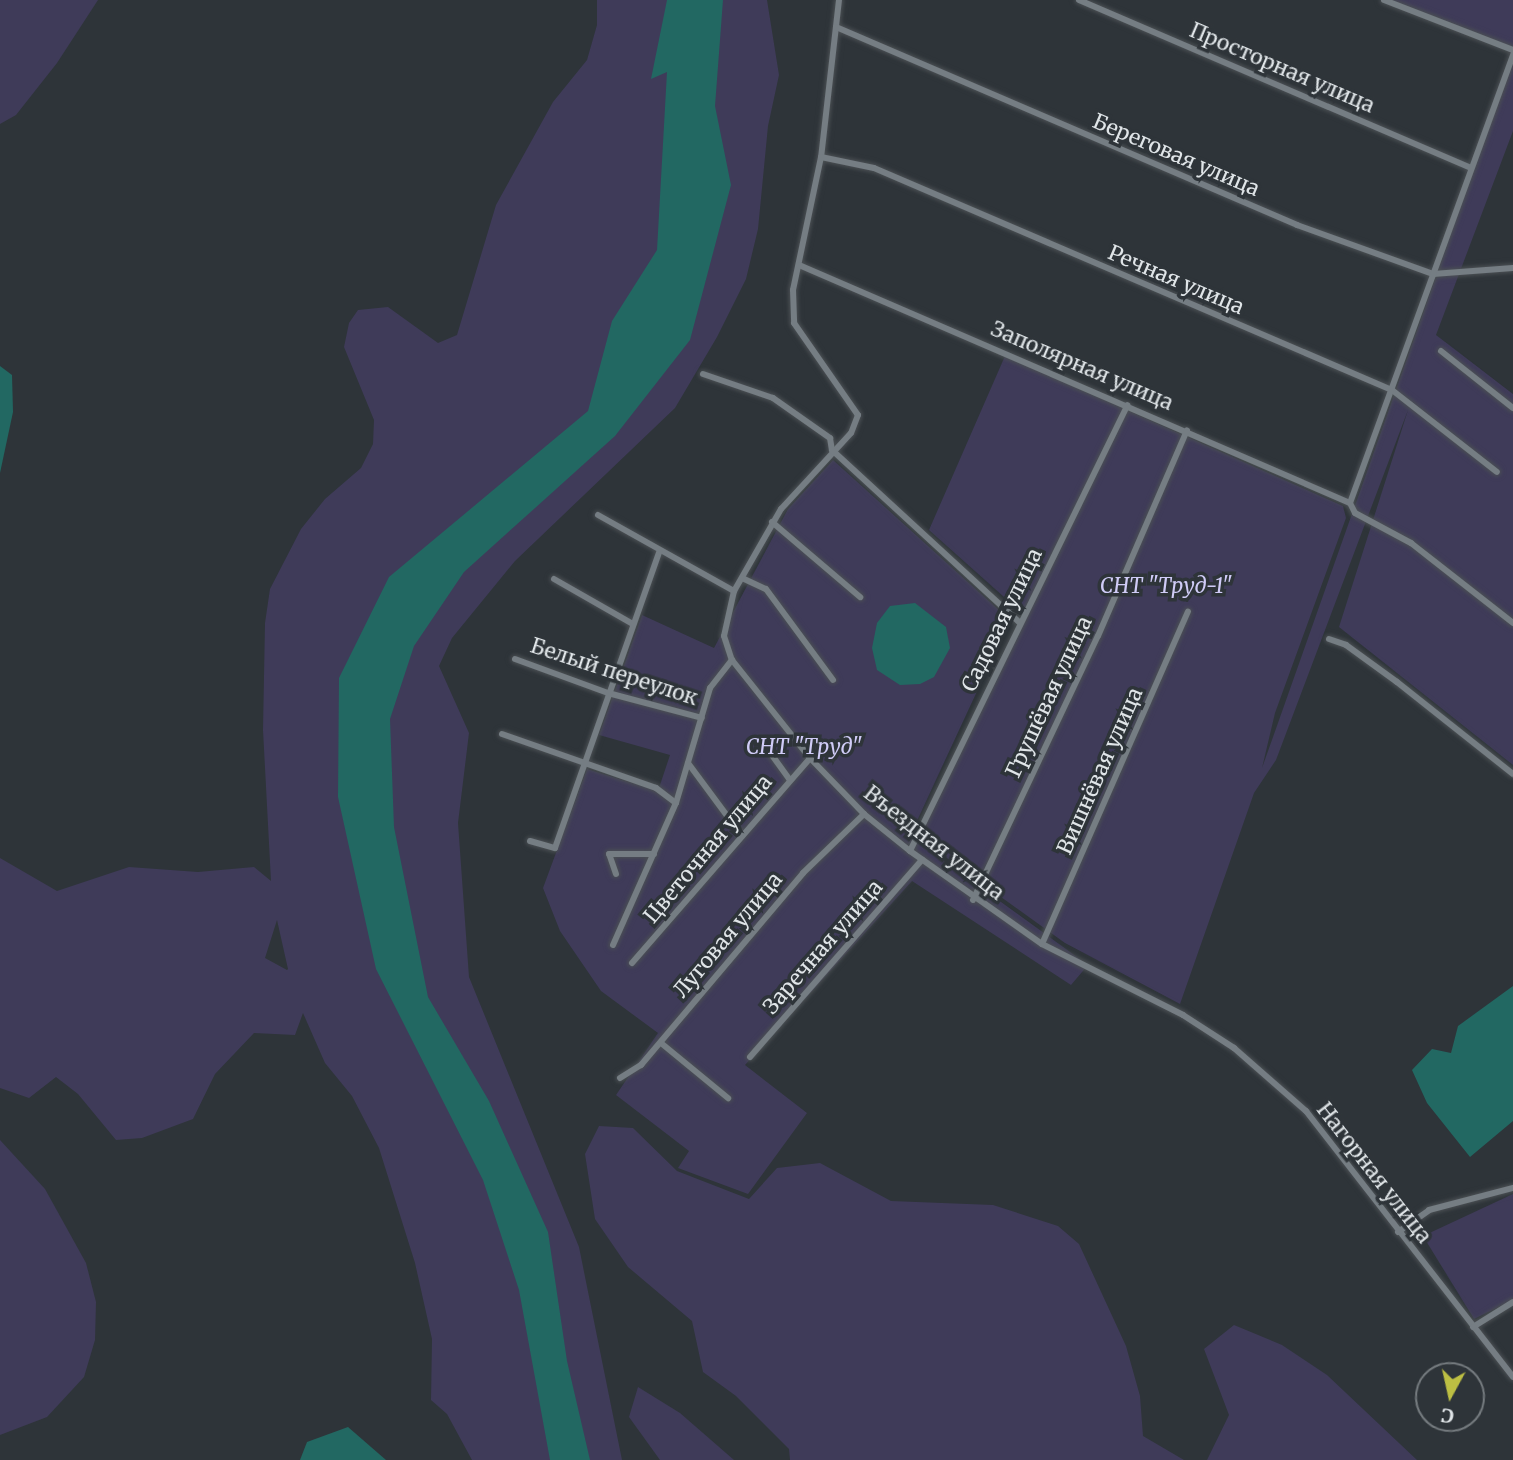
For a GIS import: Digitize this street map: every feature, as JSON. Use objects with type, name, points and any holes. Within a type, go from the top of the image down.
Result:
[{"type":"street","points":[[598,515],[659,552],[734,591],[772,522],[832,450],[851,433],[858,415],[793,323],[799,265],[821,157],[839,0]]},
{"type":"street","name":"Просторная улица","points":[[1079,0],[1471,168]]},
{"type":"street","points":[[1350,503],[1513,52],[1384,0]]},
{"type":"street","name":"Береговая улица","points":[[836,27],[1297,225],[1433,274],[1513,268]]},
{"type":"street","name":"Речная улица","points":[[821,157],[874,168],[1392,390],[1497,472]]},
{"type":"street","name":"Заполярная улица","points":[[799,265],[1350,503],[1355,513],[1411,543],[1513,623]]},
{"type":"street","points":[[1441,351],[1513,408]]},
{"type":"street","points":[[702,374],[773,398],[830,438],[832,450],[1019,622]]},
{"type":"street","name":"Садовая улица","points":[[910,851],[1019,622],[1128,405]]},
{"type":"street","name":"Грушёвая улица","points":[[973,900],[1098,636],[1186,430]]},
{"type":"street","points":[[772,522],[860,597]]},
{"type":"street","points":[[530,841],[555,848],[659,552]]},
{"type":"street","points":[[554,579],[633,624]]},
{"type":"street","points":[[742,579],[766,590],[833,680]]},
{"type":"street","name":"Въездная улица","points":[[734,591],[724,636],[732,660],[810,758],[864,814],[973,900],[1070,960]]},
{"type":"street","name":"Вишнёвая улица","points":[[1041,944],[1188,612]]},
{"type":"street","points":[[1329,639],[1346,645],[1397,682],[1513,774]]},
{"type":"street","name":"Белый переулок","points":[[515,659],[608,693],[702,718]]},
{"type":"street","points":[[612,945],[676,803],[710,688],[732,660]]},
{"type":"street","points":[[502,734],[656,788],[676,803]]},
{"type":"street","points":[[761,740],[790,780]]},
{"type":"street","name":"Цветочная улица","points":[[632,963],[810,758]]},
{"type":"street","points":[[688,763],[742,836]]},
{"type":"street","name":"Луговая улица","points":[[620,1078],[641,1065],[803,873],[864,814]]},
{"type":"street","points":[[616,874],[609,853],[654,853]]},
{"type":"street","name":"Заречная улица","points":[[750,1057],[922,860]]},
{"type":"street","name":"Нагорная улица","points":[[1070,960],[1183,1015],[1234,1048],[1306,1111],[1513,1377]]},
{"type":"street","points":[[661,1043],[728,1098]]},
{"type":"street","points":[[1398,1232],[1429,1210],[1513,1188]]},
{"type":"street","points":[[1473,1327],[1513,1302]]},
{"type":"green space","points":[[0,0],[98,0],[57,63],[16,115],[0,124]]},
{"type":"green space","points":[[597,0],[767,0],[779,75],[768,126],[758,229],[746,279],[717,337],[675,408],[515,561],[452,638],[439,666],[469,733],[458,823],[469,977],[579,1247],[622,1460],[472,1460],[447,1414],[431,1400],[432,1339],[415,1263],[379,1148],[352,1096],[325,1063],[303,1013],[295,1035],[254,1033],[215,1074],[193,1119],[142,1138],[116,1140],[78,1094],[56,1077],[29,1098],[0,1088],[0,858],[57,891],[129,867],[198,872],[254,867],[271,881],[263,730],[265,623],[270,589],[301,529],[325,499],[361,468],[373,444],[374,420],[344,347],[349,323],[358,310],[388,307],[438,343],[457,335],[496,205],[553,102],[587,60],[597,25]],"holes":[[[277,920],[288,969],[265,958]]]},
{"type":"green space","points":[[1387,0],[1513,0],[1513,50]]},
{"type":"green space","name":"СНТ \"Труд-1\"","points":[[1513,59],[1513,131],[1436,335],[1513,394],[1513,765],[1339,627],[1408,410],[1276,760],[1254,793],[1180,1004],[1065,943],[919,838],[1023,614],[929,530],[1005,356],[1343,506],[1346,518],[1275,713],[1262,768]]},
{"type":"green space","name":"СНТ \"Труд\"","points":[[833,460],[1010,620],[910,836],[1088,965],[1071,985],[912,881],[745,1065],[807,1113],[748,1194],[678,1168],[689,1151],[616,1095],[658,1033],[601,991],[560,931],[543,888],[587,769],[658,791],[670,755],[599,735],[642,615],[714,648],[788,509]]},
{"type":"green space","points":[[599,1126],[633,1128],[677,1171],[749,1199],[777,1168],[820,1163],[891,1201],[993,1205],[1058,1226],[1079,1244],[1126,1346],[1140,1396],[1143,1436],[1184,1460],[790,1460],[789,1449],[736,1396],[703,1372],[692,1321],[628,1267],[595,1219],[585,1154]]},
{"type":"green space","points":[[0,1140],[45,1189],[86,1263],[96,1302],[95,1340],[84,1377],[47,1417],[0,1435]]},
{"type":"green space","points":[[1513,1194],[1513,1300],[1474,1319],[1423,1236]]},
{"type":"green space","points":[[1234,1325],[1282,1345],[1327,1375],[1417,1460],[1207,1460],[1229,1415],[1204,1349]]},
{"type":"green space","points":[[638,1387],[680,1413],[734,1460],[660,1460],[629,1417]]},
{"type":"shaded area","points":[[667,0],[723,0],[715,106],[731,185],[690,340],[615,436],[464,572],[414,646],[390,719],[394,827],[428,997],[489,1101],[548,1232],[567,1361],[590,1460],[550,1460],[519,1290],[483,1180],[376,969],[338,797],[339,678],[389,577],[588,411],[612,321],[657,250],[667,72],[651,79]]},
{"type":"shaded area","points":[[0,366],[12,375],[13,412],[0,473]]},
{"type":"shaded area","points":[[915,603],[946,627],[950,648],[934,677],[920,684],[900,685],[877,670],[872,648],[877,623],[890,606]]},
{"type":"shaded area","points":[[1513,986],[1513,1121],[1470,1157],[1427,1103],[1412,1070],[1432,1049],[1451,1053],[1458,1026]]},
{"type":"shaded area","points":[[348,1427],[386,1460],[300,1460],[307,1442]]}]
